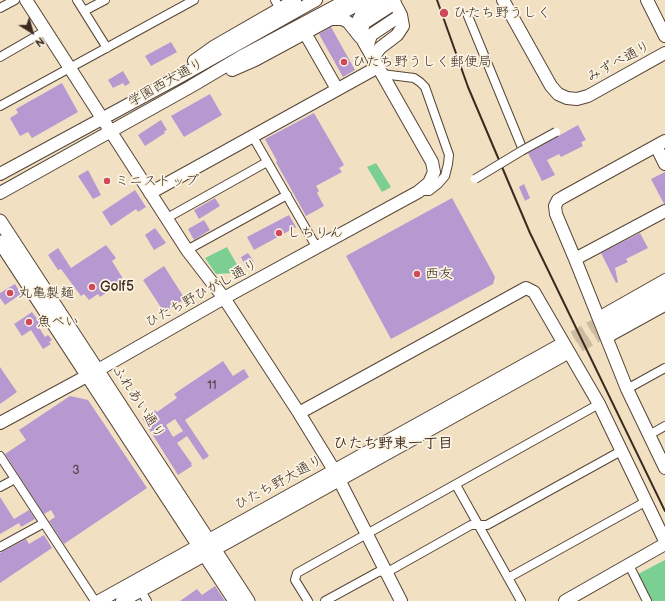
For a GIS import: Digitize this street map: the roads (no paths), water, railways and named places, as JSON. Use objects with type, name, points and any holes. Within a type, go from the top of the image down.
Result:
[{"type":"main road","name":"ふれあい通り","points":[[0,220],[92,372],[206,548],[235,601]]},
{"type":"main road","name":"ふれあい通り","points":[[0,242],[92,372]]},
{"type":"main road","name":"ふれあい通り","points":[[206,548],[248,601]]},
{"type":"street","points":[[0,8],[15,0]]},
{"type":"street","points":[[26,0],[69,69],[111,131],[187,250],[224,298],[299,413],[336,475],[401,601]]},
{"type":"street","points":[[77,0],[108,48]]},
{"type":"street","points":[[84,11],[105,0]]},
{"type":"street","points":[[0,106],[194,0]]},
{"type":"street","points":[[181,76],[196,59],[277,4],[295,0]]},
{"type":"street","name":"学園西大通り","points":[[0,174],[181,76],[316,0]]},
{"type":"street","name":"学園西大通り","points":[[0,192],[190,87],[244,55],[346,0]]},
{"type":"street","points":[[190,87],[255,60],[366,0]]},
{"type":"street","points":[[364,43],[358,28],[359,18],[366,9],[381,0]]},
{"type":"street","name":"みずべ通り","points":[[503,0],[551,86],[558,94],[567,98],[577,99],[588,96],[665,53]]},
{"type":"street","points":[[647,0],[665,36]]},
{"type":"street","points":[[364,43],[364,23],[394,1],[401,15],[403,24],[402,29],[397,35],[380,48],[376,55],[378,68]]},
{"type":"street","points":[[364,43],[372,35],[401,15]]},
{"type":"street","points":[[468,16],[523,150]]},
{"type":"street","points":[[331,19],[342,19],[348,22],[364,43]]},
{"type":"street","points":[[0,57],[45,31]]},
{"type":"street","points":[[305,32],[337,89]]},
{"type":"street","name":"ひたち野ひがし通り","points":[[0,423],[418,192],[432,178],[434,172],[432,162],[364,43]]},
{"type":"street","points":[[150,193],[337,89],[378,68],[414,78],[425,87],[449,155],[445,176],[429,191],[418,192]]},
{"type":"street","points":[[474,179],[556,132]]},
{"type":"street","points":[[253,136],[317,248]]},
{"type":"street","points":[[665,164],[661,144],[558,200],[554,206],[575,259],[605,326],[626,389],[665,468]]},
{"type":"street","points":[[167,218],[267,162]]},
{"type":"street","points":[[187,250],[287,195]]},
{"type":"street","points":[[575,259],[665,211]]},
{"type":"street","points":[[605,326],[665,278]]},
{"type":"street","points":[[605,326],[665,286]]},
{"type":"street","points":[[299,413],[526,288],[534,292],[599,404],[665,541]]},
{"type":"street","points":[[605,326],[665,298]]},
{"type":"street","points":[[605,326],[665,307]]},
{"type":"street","name":"ひたち野大通り","points":[[99,601],[206,548],[561,350]]},
{"type":"street","points":[[626,389],[665,368]]},
{"type":"street","points":[[308,601],[295,580],[297,573],[599,404]]},
{"type":"street","points":[[649,435],[665,426]]},
{"type":"street","points":[[325,601],[378,572],[391,570],[471,525],[487,525],[621,451]]},
{"type":"street","points":[[0,456],[95,601]]},
{"type":"street","points":[[0,487],[15,479]]},
{"type":"street","points":[[456,485],[521,601]]},
{"type":"street","points":[[508,578],[645,502]]},
{"type":"street","points":[[0,547],[44,523]]},
{"type":"street","points":[[565,601],[665,544]]},
{"type":"street","name":"ひたち野大通り","points":[[122,601],[144,596],[206,548]]},
{"type":"street","points":[[629,565],[647,601]]},
{"type":"tunnel","points":[[558,346],[605,319]]},
{"type":"tunnel","points":[[564,355],[610,329]]},
{"type":"railway","points":[[437,0],[468,87],[530,233],[665,511]]},
{"type":"place","name":"ひたち野うしく","points":[[444,13]]},
{"type":"place","name":"ひたち野うしく郵便局","points":[[344,62]]},
{"type":"place","name":"ミニストップ","points":[[107,181]]},
{"type":"place","name":"しちりん","points":[[279,233]]},
{"type":"place","name":"西友","points":[[417,274]]},
{"type":"place","name":"Golf5","points":[[92,287]]},
{"type":"place","name":"丸亀製麺","points":[[10,293]]},
{"type":"place","name":"魚べい","points":[[29,322]]},
{"type":"district","name":"ひたち野東一丁目","points":[[393,444]]}]
